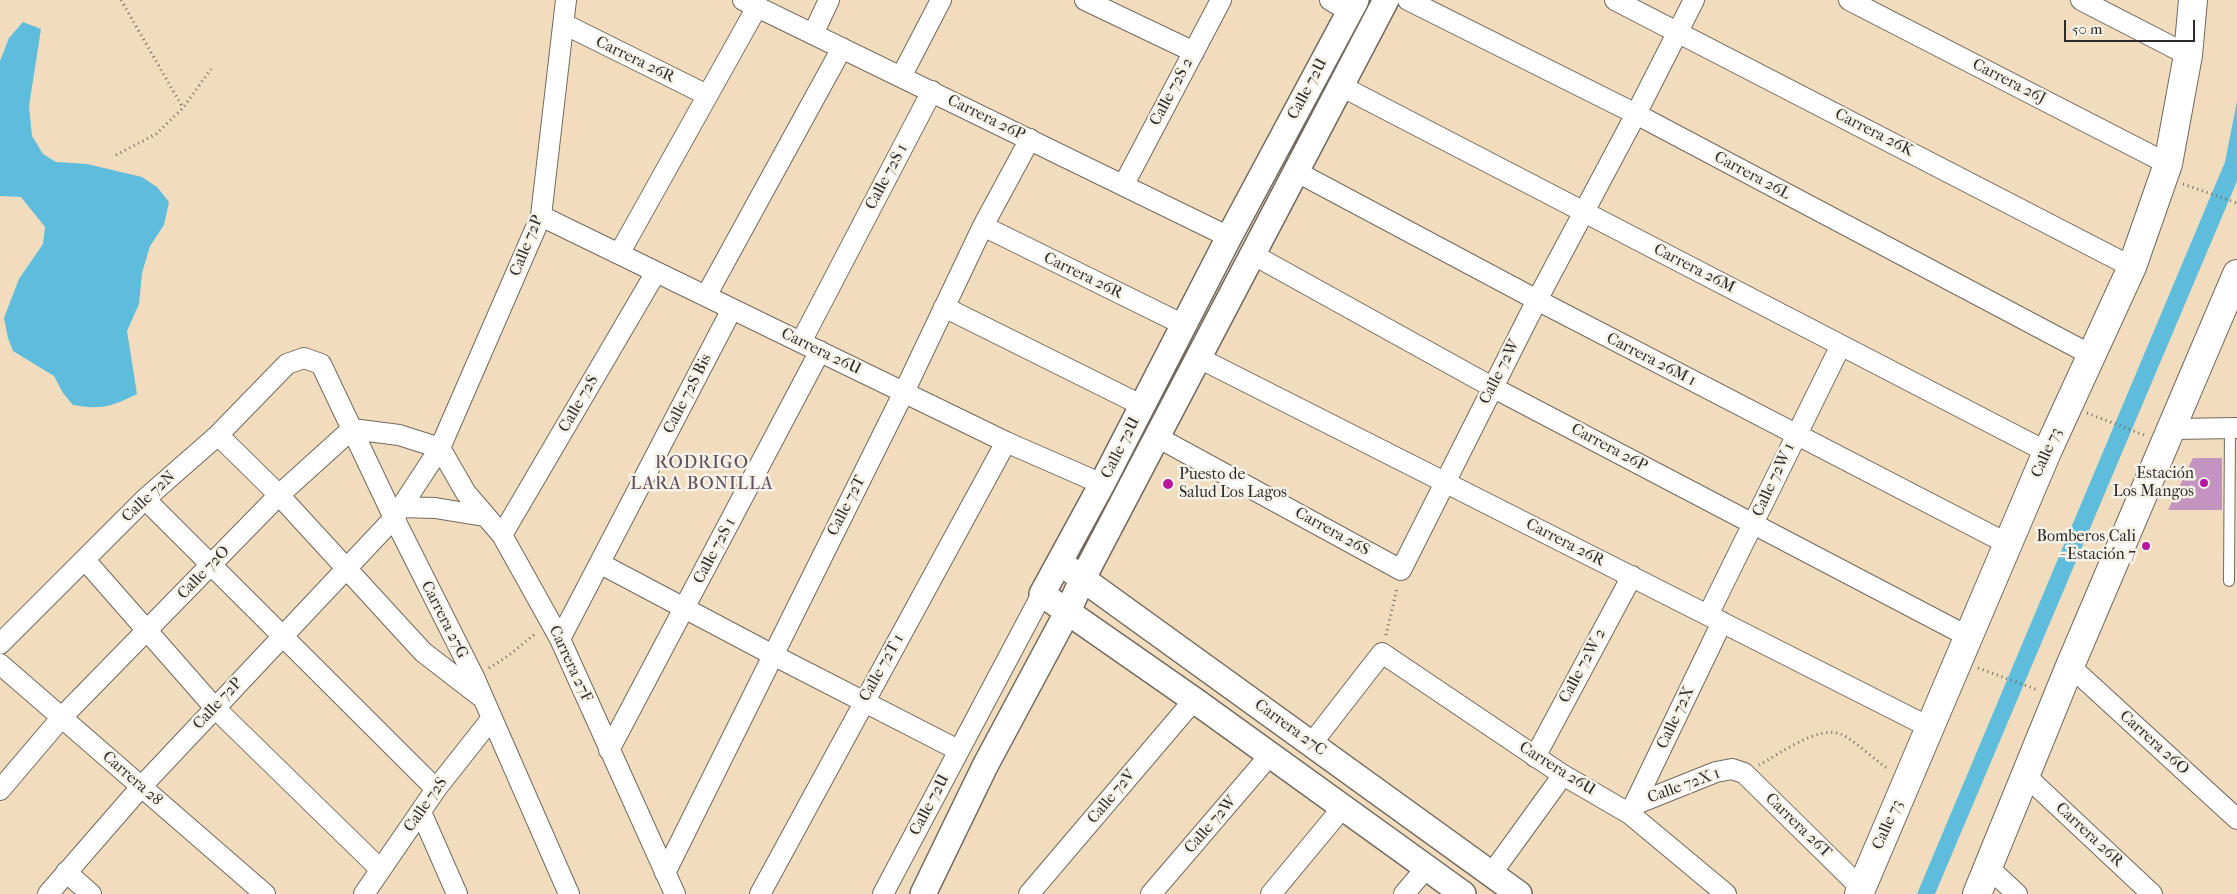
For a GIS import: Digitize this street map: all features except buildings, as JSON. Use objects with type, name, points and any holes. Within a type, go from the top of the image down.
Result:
[{"type":"main road","name":"Calle 73","points":[[1860,891],[2047,452],[2176,174],[2193,0]]},
{"type":"main road","points":[[1977,894],[2070,666],[2160,433],[2228,320],[2237,274]]},
{"type":"street","name":"Calle 72P","points":[[48,894],[141,787],[398,512],[440,448],[541,216],[566,0]]},
{"type":"street","points":[[812,34],[829,0]]},
{"type":"street","points":[[901,77],[941,0]]},
{"type":"street","points":[[1085,0],[1194,52]]},
{"type":"street","name":"Calle 72S 2","points":[[1124,184],[1221,0]]},
{"type":"street","name":"Calle 72U","points":[[923,894],[985,766],[1068,611],[1082,578],[1386,0]]},
{"type":"street","name":"Carrera 26L","points":[[1408,0],[1636,114],[2093,356]]},
{"type":"street","name":"Carrera 26K","points":[[1615,0],[2132,267]]},
{"type":"street","name":"Calle 72W","points":[[1402,570],[1492,387],[1694,0]]},
{"type":"street","name":"Carrera 26J","points":[[1849,0],[2176,174]]},
{"type":"street","points":[[2081,0],[2188,56]]},
{"type":"street","points":[[620,254],[707,95],[750,3]]},
{"type":"street","name":"Carrera 26P","points":[[750,3],[1124,184],[1229,237]]},
{"type":"street","name":"Calle 72U","points":[[883,894],[958,750],[1042,594],[1061,563],[1229,237],[1345,4]]},
{"type":"street","name":"Carrera 26R","points":[[564,24],[707,95]]},
{"type":"street","points":[[706,296],[842,48]]},
{"type":"street","name":"Carrera 26M","points":[[1341,86],[2047,452]]},
{"type":"street","name":"Calle 72S 1","points":[[801,342],[932,91]]},
{"type":"street","name":"Calle 72T","points":[[665,873],[904,392],[983,226],[1030,139]]},
{"type":"street","name":"Carrera 26M 1","points":[[1297,172],[1537,300],[2008,544]]},
{"type":"street","name":"Carrera 26U","points":[[541,216],[1006,442],[1102,484]]},
{"type":"street","name":"Carrera 26R","points":[[983,226],[1184,325]]},
{"type":"street","name":"Carrera 26P","points":[[1252,254],[1492,387],[1969,637]]},
{"type":"street","name":"Calle 72S","points":[[502,535],[656,272]]},
{"type":"street","points":[[944,307],[1142,406]]},
{"type":"street","name":"Calle 72S Bis","points":[[555,630],[601,564],[732,309]]},
{"type":"street","name":"Calle 72W 1","points":[[1715,618],[1753,525],[1841,345]]},
{"type":"street","name":"Calle 72S 1","points":[[609,750],[686,608],[820,351]]},
{"type":"street","name":"Carrera 27G","points":[[304,358],[321,364],[352,429],[398,512],[474,677],[569,894]]},
{"type":"street","name":"Calle 72N","points":[[0,644],[145,500],[218,435],[287,364],[304,358]]},
{"type":"street","name":"Carrera 26R","points":[[1199,358],[1931,728]]},
{"type":"street","points":[[2160,433],[2233,428]]},
{"type":"street","points":[[352,429],[399,434],[440,448]]},
{"type":"street","name":"Calle 72O","points":[[0,790],[62,717],[279,495],[352,429]]},
{"type":"street","points":[[218,435],[279,495],[423,652],[482,697]]},
{"type":"street","name":"Carrera 26S","points":[[1156,437],[1402,570]]},
{"type":"street","name":"Calle 72T 1","points":[[760,894],[1006,442]]},
{"type":"street","name":"Carrera 27F","points":[[440,448],[466,493],[502,535],[555,630],[675,894]]},
{"type":"street","points":[[145,500],[436,789]]},
{"type":"street","points":[[398,512],[435,508],[484,516]]},
{"type":"street","points":[[85,560],[215,708],[380,869]]},
{"type":"street","name":"Carrera 27C","points":[[1061,563],[1519,894]]},
{"type":"street","points":[[601,564],[958,750]]},
{"type":"street","name":"Calle 72W 2","points":[[1535,756],[1632,576]]},
{"type":"street","name":"Carrera 27C","points":[[1042,594],[1194,700],[1463,894]]},
{"type":"street","name":"Calle 72X","points":[[1633,809],[1715,618]]},
{"type":"street","points":[[1312,743],[1382,653]]},
{"type":"street","name":"Carrera 26U","points":[[1382,653],[1563,775],[1633,809],[1706,887],[1726,894]]},
{"type":"street","name":"Carrera 28","points":[[0,664],[264,894]]},
{"type":"street","name":"Carrera 26O","points":[[2070,666],[2237,819]]},
{"type":"street","name":"Calle 72V","points":[[1029,894],[1194,700]]},
{"type":"street","name":"Calle 72S","points":[[364,894],[436,789],[492,718]]},
{"type":"street","name":"Calle 72W","points":[[1151,894],[1270,755]]},
{"type":"street","name":"Calle 72X 1","points":[[1633,809],[1716,772],[1738,771]]},
{"type":"street","name":"Carrera 26T","points":[[1738,771],[1860,891]]},
{"type":"street","points":[[1492,873],[1563,775]]},
{"type":"street","name":"Carrera 26R","points":[[2026,776],[2152,894]]},
{"type":"street","points":[[1270,894],[1343,807]]},
{"type":"street","points":[[421,812],[458,894]]},
{"type":"street","points":[[1404,894],[1427,867]]},
{"type":"street","points":[[1988,867],[2017,894]]},
{"type":"street","points":[[66,872],[91,894]]},
{"type":"lane","points":[[2230,581],[2233,428]]},
{"type":"path","points":[[120,0],[183,108]]},
{"type":"path","points":[[116,155],[156,134],[183,108],[211,69]]},
{"type":"path","points":[[2176,174],[2237,203]]},
{"type":"path","points":[[2084,411],[2106,420],[2160,433]]},
{"type":"path","points":[[1382,653],[1402,570]]},
{"type":"path","points":[[474,677],[555,630]]},
{"type":"path","points":[[1983,670],[2045,693]]},
{"type":"path","points":[[1738,771],[1816,734],[1828,732],[1841,734],[1907,783]]},
{"type":"water","points":[[23,22],[41,29],[29,106],[32,136],[43,154],[56,162],[87,164],[142,177],[157,187],[169,202],[164,225],[150,246],[142,273],[139,304],[127,331],[137,394],[106,406],[73,405],[63,393],[54,376],[13,351],[8,338],[4,318],[19,279],[43,244],[45,227],[21,197],[0,196],[0,61],[9,38]]},
{"type":"water","points":[[2237,101],[2237,180],[2235,186],[1935,894],[1917,894],[2225,162]]},
{"type":"place","name":"Estación Los Mangos","points":[[2204,483]]},
{"type":"place","name":"Puesto de Salud Los Lagos","points":[[1168,484]]},
{"type":"place","name":"Bomberos Cali - Estación 7","points":[[2146,546]]},
{"type":"district","name":"RODRIGO LARA BONILLA","points":[[702,474]]}]
